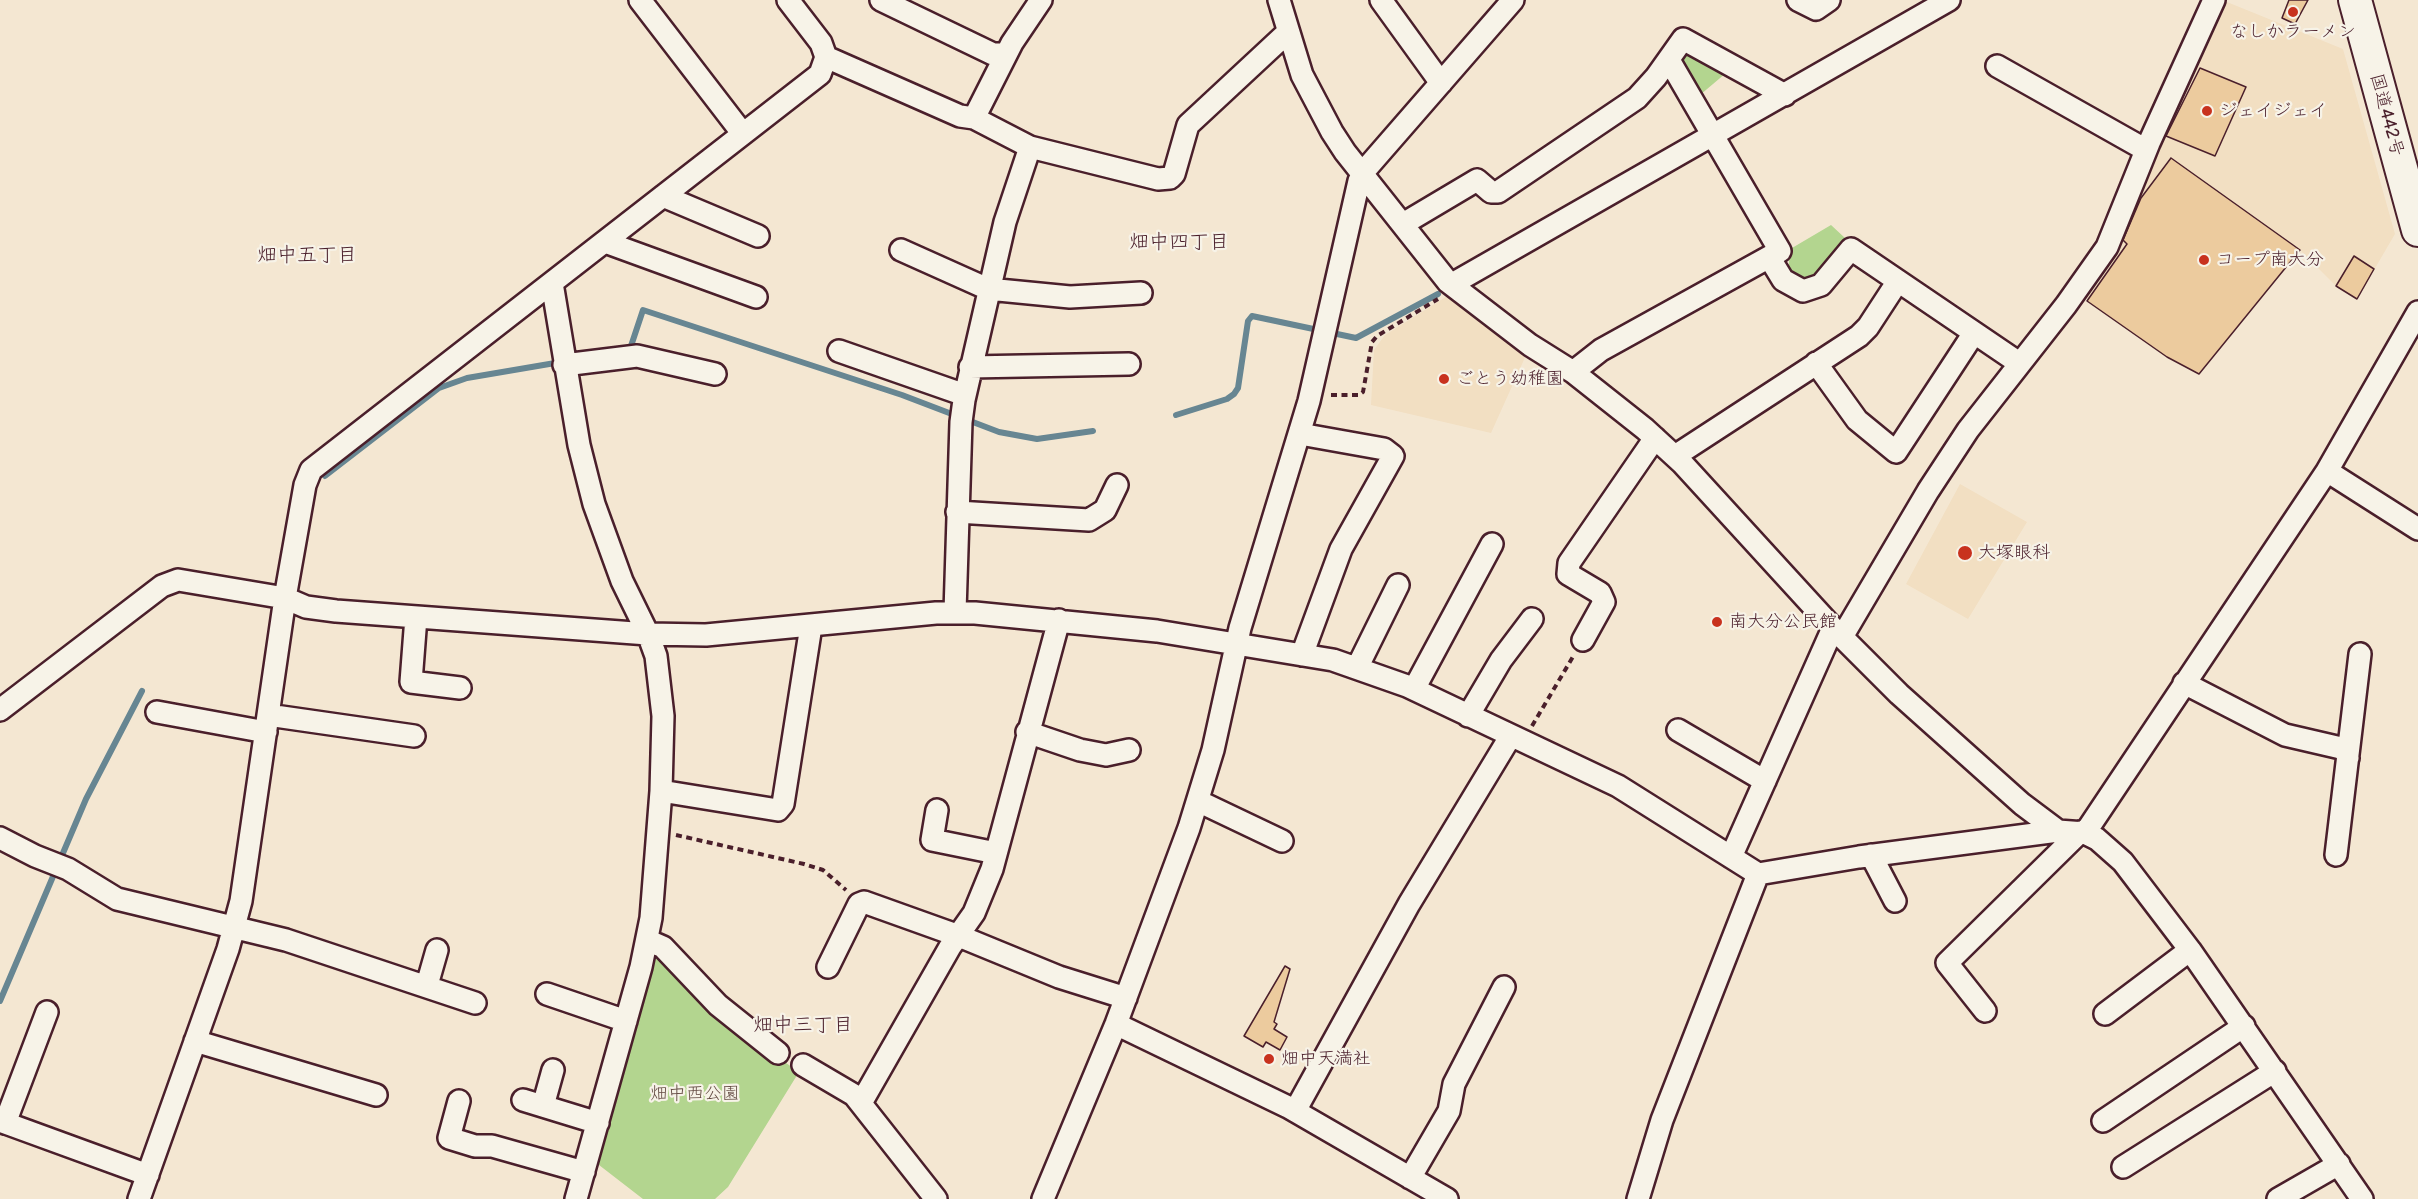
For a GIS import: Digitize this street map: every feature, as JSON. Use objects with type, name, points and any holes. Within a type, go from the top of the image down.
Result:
[{"type":"highway","name":"国道442号","points":[[2355,0],[2418,230]]},
{"type":"street","points":[[640,0],[743,134]]},
{"type":"street","points":[[789,0],[821,43],[823,65]]},
{"type":"street","points":[[881,0],[993,54],[1006,54]]},
{"type":"street","points":[[974,118],[1006,54],[1041,0]]},
{"type":"street","points":[[1279,0],[1288,32],[1312,95],[1345,152],[1454,286],[1530,345],[1573,372],[1675,456],[1838,632],[1934,725],[2022,804],[2058,831]]},
{"type":"street","points":[[1381,0],[1441,83]]},
{"type":"street","points":[[1043,1199],[1116,1024],[1198,801],[1213,750],[1260,558],[1311,394],[1362,174],[1513,0]]},
{"type":"street","points":[[1798,0],[1816,9],[1828,0]]},
{"type":"street","points":[[1454,286],[1949,0]]},
{"type":"street","points":[[1731,858],[1765,781],[1838,632],[1950,457],[2019,363],[2066,305],[2107,247],[2146,150],[2214,0]]},
{"type":"street","points":[[823,65],[960,116],[974,118],[1030,147],[1146,177],[1170,178],[1174,174],[1188,125],[1288,32]]},
{"type":"street","points":[[1403,224],[1477,180],[1491,192],[1498,192],[1637,98],[1669,60],[1683,39],[1785,95]]},
{"type":"street","points":[[1573,372],[1601,350],[1780,250],[1669,60]]},
{"type":"street","points":[[140,1199],[234,928],[241,901],[285,598],[305,485],[311,470],[743,134],[823,65]]},
{"type":"street","points":[[1997,66],[2146,150]]},
{"type":"street","points":[[955,612],[960,422],[970,368],[1005,222],[1030,147]]},
{"type":"street","points":[[663,196],[758,236]]},
{"type":"street","points":[[605,242],[756,297]]},
{"type":"street","points":[[1769,257],[1783,280],[1798,290],[1814,289],[1821,285],[1851,249],[2019,363]]},
{"type":"street","points":[[901,250],[988,289],[1070,297],[1141,293]]},
{"type":"street","points":[[1675,456],[1868,327],[1898,281]]},
{"type":"street","points":[[552,283],[579,445],[594,504],[622,581],[656,656],[663,716],[655,886],[647,940],[627,1021],[576,1199]]},
{"type":"street","points":[[1985,1011],[1947,963],[2082,832],[2326,471],[2418,312]]},
{"type":"street","points":[[1816,363],[1857,420],[1896,452],[1974,333]]},
{"type":"street","points":[[839,351],[965,395]]},
{"type":"street","points":[[564,364],[637,356],[715,374]]},
{"type":"street","points":[[970,368],[1129,364]]},
{"type":"street","points":[[1300,434],[1384,449],[1393,456],[1341,549],[1302,656]]},
{"type":"street","points":[[1583,640],[1604,603],[1600,593],[1568,574],[1569,563],[1655,438]]},
{"type":"street","points":[[2326,471],[2418,529]]},
{"type":"street","points":[[957,512],[1089,520],[1105,510],[1117,485]]},
{"type":"street","points":[[1414,689],[1492,544]]},
{"type":"street","points":[[0,710],[162,586],[178,580],[285,598],[306,607],[326,610],[648,634],[706,634],[955,612],[1157,631],[1333,660],[1414,689],[1516,740],[1618,786],[1758,874],[1871,855],[2058,831],[2082,832],[2105,844],[2123,862],[2190,950],[2362,1199]]},
{"type":"street","points":[[1357,668],[1398,585]]},
{"type":"street","points":[[416,617],[411,682],[460,688]]},
{"type":"street","points":[[1468,716],[1501,660],[1532,619]]},
{"type":"street","points":[[861,1103],[974,913],[996,853],[1059,620]]},
{"type":"street","points":[[661,791],[777,810],[783,804],[811,626]]},
{"type":"street","points":[[2336,855],[2360,654]]},
{"type":"street","points":[[2184,682],[2285,735],[2341,748],[2346,752],[2348,758]]},
{"type":"street","points":[[157,712],[267,724],[414,735]]},
{"type":"street","points":[[1678,730],[1765,781]]},
{"type":"street","points":[[1028,732],[1106,755],[1129,750]]},
{"type":"street","points":[[1295,1111],[1409,904],[1516,740]]},
{"type":"street","points":[[1198,801],[1282,841]]},
{"type":"street","points":[[937,810],[932,840],[996,853]]},
{"type":"street","points":[[0,838],[35,856],[68,869],[100,892],[117,899],[286,940],[427,985],[475,1003]]},
{"type":"street","points":[[1871,855],[1895,901]]},
{"type":"street","points":[[1638,1199],[1662,1120],[1758,874]]},
{"type":"street","points":[[828,967],[859,904],[864,902],[959,936],[1059,977],[1126,998]]},
{"type":"street","points":[[647,940],[663,947],[718,1005],[778,1053]]},
{"type":"street","points":[[427,985],[437,950]]},
{"type":"street","points":[[2105,1014],[2190,950]]},
{"type":"street","points":[[1410,1178],[1449,1112],[1454,1084],[1504,987]]},
{"type":"street","points":[[547,994],[627,1021]]},
{"type":"street","points":[[47,1012],[3,1122],[148,1175]]},
{"type":"street","points":[[1116,1024],[1295,1111],[1447,1199]]},
{"type":"street","points":[[2103,1121],[2244,1026]]},
{"type":"street","points":[[195,1041],[376,1095]]},
{"type":"street","points":[[803,1065],[845,1090],[861,1103],[936,1199]]},
{"type":"street","points":[[553,1070],[533,1103],[598,1123]]},
{"type":"street","points":[[2123,1167],[2275,1071]]},
{"type":"street","points":[[459,1101],[449,1138],[475,1146],[492,1146],[584,1172]]},
{"type":"street","points":[[2278,1199],[2339,1164]]},
{"type":"path","points":[[1311,394],[1359,395],[1363,392],[1372,342],[1377,336],[1454,286]]},
{"type":"path","points":[[1516,740],[1583,640]]},
{"type":"path","points":[[658,833],[823,870],[843,888],[864,902]]},
{"type":"shaded area","points":[[2222,0],[2343,49],[2395,234],[2357,299],[2336,286],[2300,250],[2199,374],[2167,357],[2077,291]]},
{"type":"shaded area","name":"ごとう幼稚園","points":[[1452,293],[1527,353],[1491,433],[1371,405],[1374,350],[1385,335]]},
{"type":"shaded area","name":"大塚眼科","points":[[1960,484],[2027,522],[1968,619],[1906,584]]},
{"type":"green space","points":[[1687,50],[1726,73],[1700,95],[1680,61]]},
{"type":"green space","points":[[1831,225],[1845,238],[1817,278],[1801,282],[1789,272],[1789,252]]},
{"type":"green space","name":"畑中西公園","points":[[662,956],[743,1033],[799,1072],[728,1187],[715,1199],[643,1199],[599,1165],[597,1160],[652,961]]},
{"type":"building","name":"なしかラーメン","points":[[2289,0],[2308,0],[2295,24],[2282,18]]},
{"type":"building","name":"ジェイジェイ","points":[[2200,68],[2246,87],[2215,156],[2166,136]]},
{"type":"building","name":"コープ南大分","points":[[2171,158],[2300,250],[2199,374],[2167,357],[2087,301],[2127,244],[2123,240],[2141,198]]},
{"type":"building","points":[[2354,256],[2374,269],[2357,299],[2336,286]]},
{"type":"building","points":[[1285,966],[1290,969],[1274,1022],[1277,1024],[1274,1029],[1287,1037],[1280,1050],[1266,1042],[1263,1047],[1244,1036]]},
{"type":"waterway","points":[[1176,415],[1227,399],[1234,394],[1238,388],[1248,321],[1252,316],[1356,338],[1438,294]]},
{"type":"waterway","points":[[624,351],[631,346],[643,310],[902,395],[999,432],[1037,439],[1093,431]]},
{"type":"waterway","points":[[325,476],[439,388],[467,378],[561,362]]},
{"type":"waterway","points":[[0,1001],[86,799],[142,691]]},
{"type":"place","name":"なしかラーメン","points":[[2293,12]]},
{"type":"place","name":"ジェイジェイ","points":[[2207,111]]},
{"type":"place","name":"コープ南大分","points":[[2204,260]]},
{"type":"place","name":"ごとう幼稚園","points":[[1444,379]]},
{"type":"place","name":"大塚眼科","points":[[1965,553]]},
{"type":"place","name":"南大分公民館","points":[[1717,622]]},
{"type":"place","name":"畑中天満社","points":[[1269,1059]]},
{"type":"district","name":"畑中四丁目","points":[[1179,243]]},
{"type":"district","name":"畑中五丁目","points":[[307,256]]},
{"type":"district","name":"畑中三丁目","points":[[803,1026]]}]
